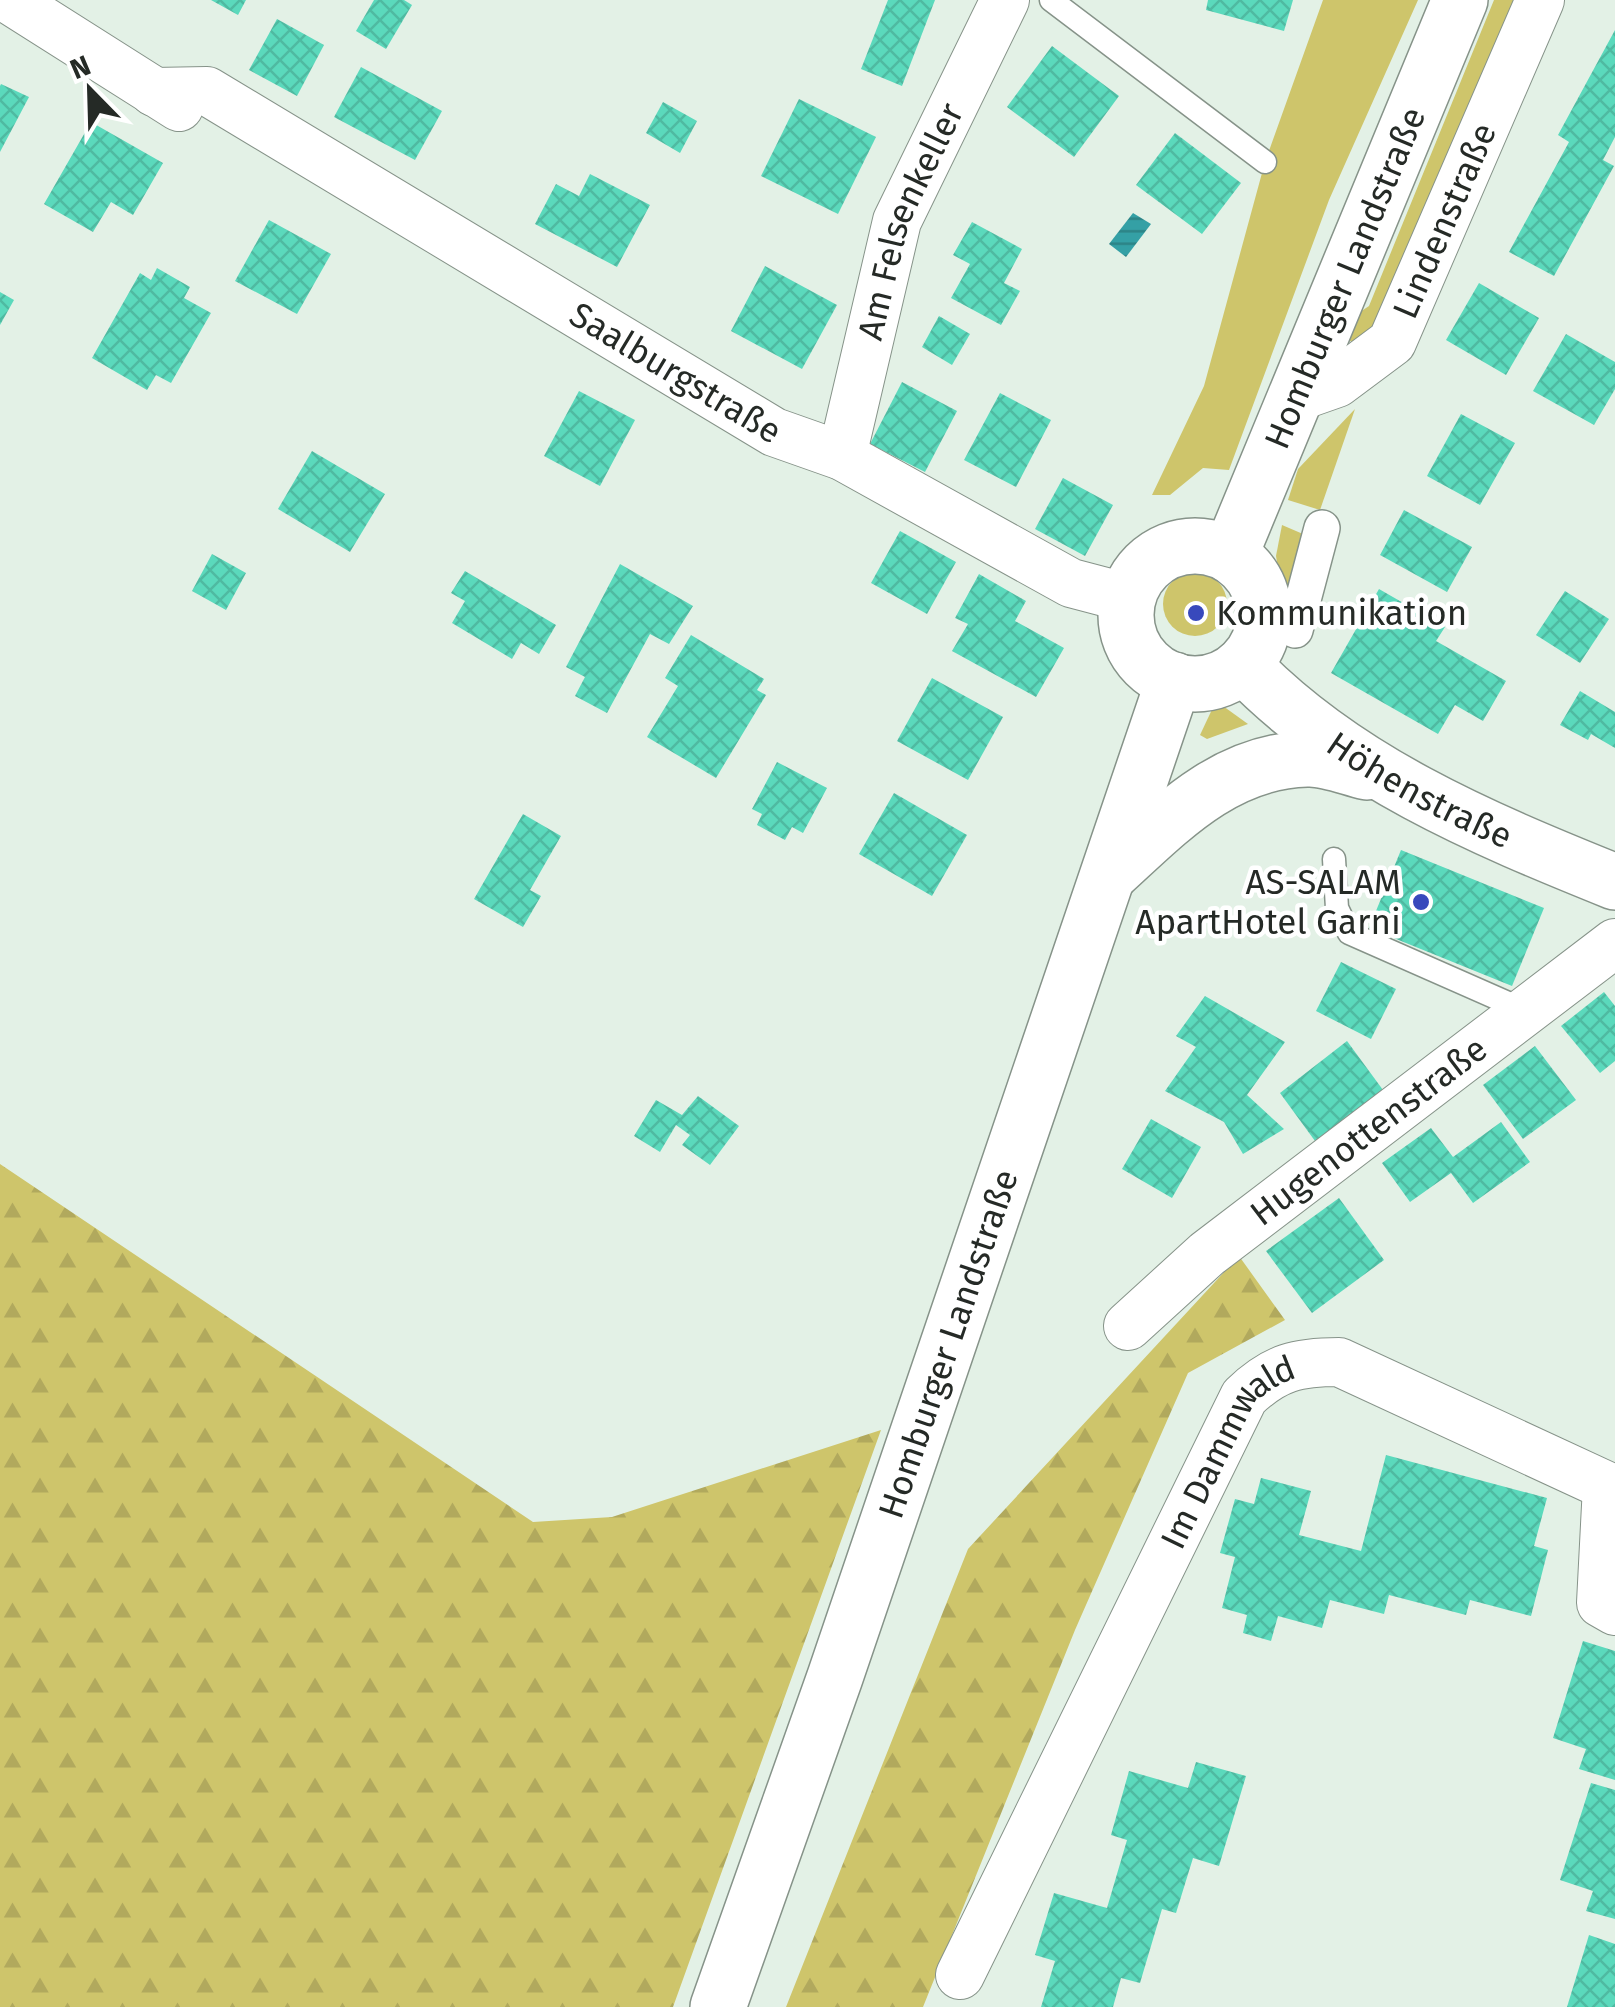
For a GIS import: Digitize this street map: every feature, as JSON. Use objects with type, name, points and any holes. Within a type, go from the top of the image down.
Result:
[{"type":"street","name":"Saalburgstraße","points":[[10,0],[154,92],[207,91],[774,432],[842,456],[1070,583],[1128,598]]},
{"type":"street","name":"Am Felsenkeller","points":[[842,456],[897,221],[1005,0]]},
{"type":"street","name":"Homburger Landstraße","points":[[1230,556],[1300,396],[1460,0]]},
{"type":"street","name":"Lindenstraße","points":[[1300,396],[1337,383],[1392,342],[1540,0]]},
{"type":"street","points":[[1295,630],[1322,528]]},
{"type":"street","points":[[1202,546],[1230,556],[1252,575],[1265,612],[1263,632],[1243,665],[1208,683],[1174,680],[1152,670],[1138,655],[1126,618],[1135,580],[1164,553],[1202,546]]},
{"type":"street","name":"Höhenstraße","points":[[1243,665],[1287,709],[1380,775],[1516,842],[1615,882]]},
{"type":"street","name":"Homburger Landstraße","points":[[718,2007],[836,1677],[1174,680]]},
{"type":"street","points":[[1106,878],[1186,804],[1244,769],[1310,758],[1380,775]]},
{"type":"street","name":"Hugenottenstraße","points":[[1128,1326],[1207,1254],[1615,943]]},
{"type":"street","name":"Im Dammwald","points":[[960,1975],[1244,1396],[1266,1376],[1293,1362],[1340,1362],[1607,1486],[1601,1603],[1615,1611]]},
{"type":"lane","points":[[1051,0],[1265,162]]},
{"type":"lane","points":[[1334,858],[1336,908],[1349,933],[1526,1011]]},
{"type":"green space","points":[[1323,0],[1418,0],[1329,200],[1229,470],[1203,468],[1170,495],[1152,495],[1204,386],[1265,162]]},
{"type":"green space","points":[[1494,0],[1514,0],[1387,312],[1363,344],[1345,340],[1357,314],[1369,306]]},
{"type":"green space","points":[[1355,409],[1320,510],[1288,500],[1298,469]]},
{"type":"green space","points":[[1282,525],[1303,534],[1286,617],[1276,556]]},
{"type":"green space","points":[[1195,572],[1218,581],[1227,604],[1218,627],[1195,636],[1172,627],[1163,604],[1172,581]]},
{"type":"green space","points":[[1216,701],[1248,724],[1207,739],[1200,735]]},
{"type":"green space","points":[[0,1164],[533,1522],[612,1517],[881,1430],[673,2007],[0,2007]]},
{"type":"green space","points":[[1239,1256],[1285,1320],[1188,1373],[1075,1630],[923,2007],[786,2007],[968,1549]]},
{"type":"water","points":[[1133,213],[1151,224],[1126,257],[1109,244]]},
{"type":"building","points":[[211,0],[246,0],[238,15]]},
{"type":"building","points":[[374,0],[404,0],[412,5],[386,49],[356,31]]},
{"type":"building","points":[[888,0],[935,0],[902,86],[861,69]]},
{"type":"building","points":[[1208,0],[1293,0],[1284,31],[1206,10]]},
{"type":"building","points":[[277,19],[324,45],[297,96],[249,70]]},
{"type":"building","points":[[1615,30],[1615,137],[1603,160],[1614,166],[1554,276],[1509,252],[1569,142],[1558,135]]},
{"type":"building","points":[[1052,46],[1119,96],[1074,157],[1007,107]]},
{"type":"building","points":[[361,67],[442,111],[415,160],[334,117]]},
{"type":"building","points":[[0,86],[29,97],[0,152]]},
{"type":"building","points":[[799,99],[876,137],[838,214],[761,176]]},
{"type":"building","points":[[663,102],[697,121],[680,153],[646,133]]},
{"type":"building","points":[[91,122],[163,163],[133,215],[111,202],[93,232],[44,204]]},
{"type":"building","points":[[1175,133],[1241,183],[1202,234],[1136,185]]},
{"type":"building","points":[[590,174],[650,205],[617,267],[535,224],[556,184],[579,196]]},
{"type":"building","points":[[269,220],[331,254],[297,314],[235,281]]},
{"type":"building","points":[[972,222],[1022,249],[1004,283],[1020,291],[1001,325],[951,298],[970,264],[953,255]]},
{"type":"building","points":[[765,266],[837,305],[802,369],[731,331]]},
{"type":"building","points":[[157,268],[190,287],[184,298],[211,313],[171,383],[156,375],[147,390],[92,358],[140,273],[151,280]]},
{"type":"building","points":[[1479,283],[1539,318],[1506,375],[1446,340]]},
{"type":"building","points":[[0,292],[14,300],[0,325]]},
{"type":"building","points":[[939,316],[970,334],[952,365],[922,347]]},
{"type":"building","points":[[1566,334],[1615,362],[1615,389],[1594,425],[1533,391]]},
{"type":"building","points":[[902,382],[957,411],[925,472],[870,444]]},
{"type":"building","points":[[579,391],[635,420],[600,486],[544,456]]},
{"type":"building","points":[[1000,393],[1051,420],[1016,487],[964,460]]},
{"type":"building","points":[[1461,414],[1515,443],[1480,505],[1427,476]]},
{"type":"building","points":[[312,451],[385,494],[350,552],[278,509]]},
{"type":"building","points":[[1063,478],[1113,505],[1085,556],[1035,529]]},
{"type":"building","points":[[1404,510],[1472,547],[1447,592],[1380,555]]},
{"type":"building","points":[[900,531],[956,562],[927,614],[871,583]]},
{"type":"building","points":[[212,554],[246,573],[226,610],[192,591]]},
{"type":"building","points":[[620,564],[693,606],[669,644],[650,634],[607,713],[575,696],[585,677],[566,667]]},
{"type":"building","points":[[465,571],[556,625],[539,654],[521,643],[512,659],[452,623],[465,601],[451,593]]},
{"type":"building","points":[[979,574],[1026,601],[1015,621],[1064,648],[1036,697],[952,651],[968,624],[955,618]]},
{"type":"building","points":[[1379,589],[1445,627],[1436,641],[1506,681],[1483,721],[1455,705],[1438,734],[1331,673]]},
{"type":"building","points":[[1565,591],[1609,619],[1580,663],[1536,635]]},
{"type":"building","points":[[691,635],[764,679],[757,690],[766,695],[716,778],[647,737],[678,686],[665,678]]},
{"type":"building","points":[[932,678],[1003,717],[968,780],[897,741]]},
{"type":"building","points":[[1580,691],[1615,712],[1615,748],[1591,734],[1588,740],[1560,725]]},
{"type":"building","points":[[777,762],[827,788],[803,833],[792,827],[785,840],[757,825],[762,814],[752,809]]},
{"type":"building","points":[[894,793],[967,835],[932,896],[859,854]]},
{"type":"building","points":[[523,814],[561,836],[530,890],[541,896],[523,927],[474,899]]},
{"type":"building","points":[[1401,850],[1544,908],[1512,986],[1369,928]]},
{"type":"building","points":[[1341,962],[1396,989],[1371,1039],[1316,1011]]},
{"type":"building","points":[[1604,992],[1615,1006],[1615,1061],[1600,1073],[1561,1026]]},
{"type":"building","points":[[1205,996],[1285,1042],[1247,1095],[1284,1129],[1243,1154],[1224,1122],[1165,1091],[1196,1047],[1176,1036]]},
{"type":"building","points":[[1347,1041],[1383,1090],[1315,1141],[1280,1093]]},
{"type":"building","points":[[1535,1046],[1576,1100],[1523,1139],[1483,1085]]},
{"type":"building","points":[[698,1096],[739,1126],[710,1165],[682,1145],[690,1135],[676,1125],[660,1152],[634,1136],[656,1100],[682,1115]]},
{"type":"building","points":[[1151,1119],[1201,1147],[1172,1198],[1122,1169]]},
{"type":"building","points":[[1501,1122],[1530,1162],[1473,1203],[1451,1173],[1410,1202],[1382,1163],[1431,1128],[1453,1157]]},
{"type":"building","points":[[1339,1198],[1384,1260],[1312,1313],[1266,1251]]},
{"type":"building","points":[[1386,1455],[1547,1498],[1534,1546],[1548,1550],[1531,1616],[1470,1600],[1466,1615],[1389,1595],[1384,1614],[1330,1600],[1322,1628],[1278,1616],[1271,1641],[1243,1633],[1247,1615],[1222,1608],[1235,1557],[1220,1553],[1235,1499],[1254,1504],[1261,1478],[1311,1491],[1299,1535],[1361,1551]]},
{"type":"building","points":[[1583,1641],[1615,1651],[1615,1780],[1579,1769],[1586,1749],[1553,1738]]},
{"type":"building","points":[[1196,1762],[1246,1776],[1219,1866],[1193,1858],[1176,1913],[1162,1909],[1140,1983],[1121,1978],[1113,2007],[1041,2007],[1055,1961],[1035,1955],[1054,1893],[1107,1908],[1127,1840],[1111,1835],[1129,1771],[1188,1788]]},
{"type":"building","points":[[1591,1783],[1615,1790],[1615,1919],[1586,1911],[1593,1891],[1560,1880]]},
{"type":"building","points":[[1589,1935],[1615,1944],[1615,2007],[1567,2007]]},
{"type":"place","name":"Kommunikation","points":[[1196,613]]},
{"type":"place","name":"AS-SALAM ApartHotel Garni","points":[[1421,902]]}]
